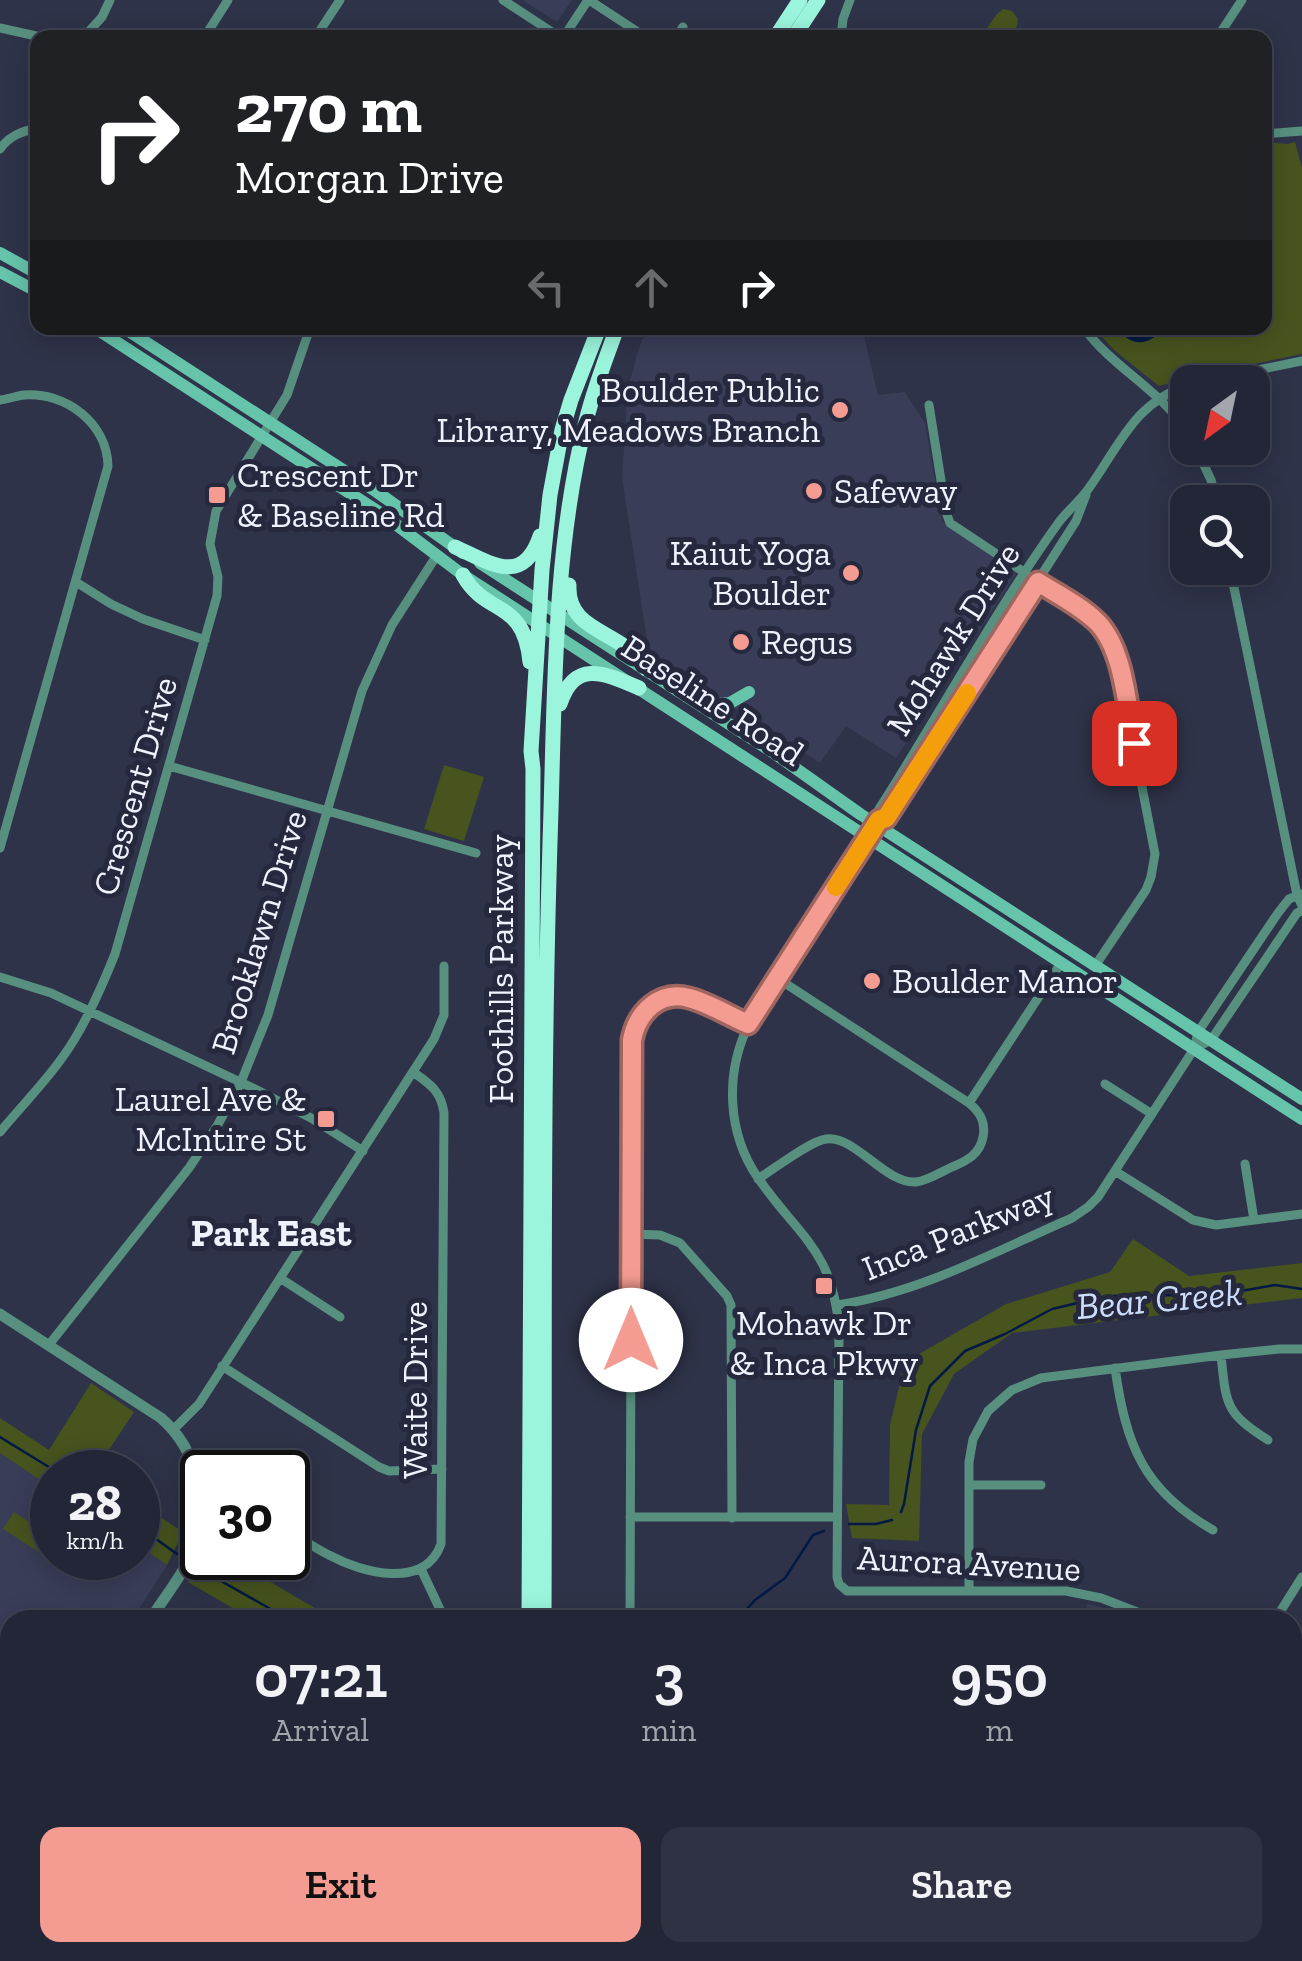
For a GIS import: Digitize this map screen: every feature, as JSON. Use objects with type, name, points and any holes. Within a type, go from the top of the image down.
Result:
[{"type":"highway","points":[[780,30],[800,0]]},
{"type":"highway","points":[[798,30],[818,0]]},
{"type":"highway","name":"Foothills Parkway","points":[[529,1610],[531,751],[546,518],[562,430],[596,335]]},
{"type":"highway","name":"Foothills Parkway","points":[[544,1610],[546,959],[559,614],[570,505],[587,418],[615,335]]},
{"type":"highway","points":[[570,505],[574,531],[570,605],[589,624],[633,652],[646,669]]},
{"type":"highway","points":[[455,547],[498,566],[514,567],[533,552],[546,518]]},
{"type":"highway","points":[[463,576],[470,588],[515,618],[526,636],[531,751]]},
{"type":"highway","points":[[554,733],[564,692],[576,677],[591,673],[638,688]]},
{"type":"main road","points":[[0,254],[30,270]]},
{"type":"main road","points":[[0,272],[30,288]]},
{"type":"main road","name":"Baseline Road","points":[[107,335],[377,492],[455,547],[1302,1099]]},
{"type":"main road","name":"Baseline Road","points":[[134,335],[401,526],[463,576],[1302,1119]]},
{"type":"main road","points":[[699,705],[730,704],[749,692]]},
{"type":"street","points":[[90,30],[110,0]]},
{"type":"street","points":[[209,30],[228,0]]},
{"type":"street","points":[[320,30],[340,0]]},
{"type":"street","points":[[503,0],[550,30]]},
{"type":"street","points":[[567,30],[588,0],[635,30]]},
{"type":"street","points":[[842,30],[850,0]]},
{"type":"street","points":[[1222,30],[1242,0]]},
{"type":"street","points":[[0,28],[30,35]]},
{"type":"street","points":[[0,149],[12,136],[30,130]]},
{"type":"street","points":[[1272,133],[1302,131]]},
{"type":"street","name":"Crescent Drive","points":[[0,1132],[56,1066],[90,1011],[115,954],[218,589],[210,544],[216,512],[292,383],[308,335]]},
{"type":"street","points":[[1090,335],[1170,411]]},
{"type":"street","points":[[1270,368],[1302,361]]},
{"type":"street","name":"Mohawk Drive","points":[[877,822],[879,810],[955,683],[1066,513],[1086,492],[1135,420],[1158,397],[1170,392]]},
{"type":"street","points":[[0,400],[38,396],[58,401],[89,419],[104,440],[108,466],[0,848]]},
{"type":"street","points":[[928,405],[950,523],[1090,616],[1108,636],[1116,653],[1155,854],[1146,890],[1095,966]]},
{"type":"street","name":"Mohawk Drive","points":[[877,822],[886,818],[1076,522],[1086,492]]},
{"type":"street","name":"Brooklawn Drive","points":[[48,1346],[190,1168],[240,1082],[268,1015],[362,691],[392,626],[437,555]]},
{"type":"street","points":[[76,582],[143,620],[205,640]]},
{"type":"street","points":[[1234,585],[1302,908]]},
{"type":"street","points":[[169,766],[476,853]]},
{"type":"street","points":[[630,1517],[836,1516],[837,1305],[815,1248],[758,1178],[744,1151],[732,1104],[734,1063],[748,1024],[877,822]]},
{"type":"street","name":"Inca Parkway","points":[[1204,1036],[1278,913],[1300,894]]},
{"type":"street","name":"Inca Parkway","points":[[837,1305],[915,1286],[1072,1218],[1088,1207],[1204,1036],[1302,908]]},
{"type":"street","points":[[970,1102],[1061,963]]},
{"type":"street","points":[[174,1429],[199,1404],[441,1026],[444,966]]},
{"type":"street","points":[[0,977],[40,989],[240,1082],[363,1151]]},
{"type":"street","points":[[758,1178],[828,1135],[905,1181],[922,1180],[963,1162],[978,1150],[984,1130],[983,1120],[970,1102],[777,978]]},
{"type":"street","points":[[630,1610],[632,1040],[638,1019],[654,1003],[680,996],[748,1024]]},
{"type":"street","name":"Waite Drive","points":[[413,1072],[433,1086],[444,1112],[441,1544],[432,1561],[421,1569]]},
{"type":"street","points":[[1105,1084],[1152,1114]]},
{"type":"street","points":[[1246,1164],[1254,1220]]},
{"type":"street","points":[[1115,1171],[1193,1220],[1216,1224],[1302,1214]]},
{"type":"street","points":[[631,1234],[660,1235],[680,1242],[731,1306],[732,1518]]},
{"type":"street","points":[[280,1278],[340,1317]]},
{"type":"street","points":[[0,1314],[160,1418],[174,1429],[185,1450]]},
{"type":"street","points":[[969,1590],[969,1462],[980,1424],[999,1400],[1041,1378],[1222,1354],[1302,1349]]},
{"type":"street","points":[[1222,1354],[1229,1405],[1244,1425],[1268,1440]]},
{"type":"street","points":[[222,1366],[379,1467],[442,1470]]},
{"type":"street","points":[[1115,1368],[1127,1432],[1146,1471],[1179,1508],[1213,1530]]},
{"type":"street","points":[[969,1485],[1041,1485]]},
{"type":"street","name":"Aurora Avenue","points":[[836,1516],[838,1577],[847,1591],[1066,1592],[1101,1598],[1132,1610]]},
{"type":"street","points":[[310,1544],[352,1566],[402,1573],[421,1569],[441,1610]]},
{"type":"street","points":[[159,1610],[180,1574]]},
{"type":"street","points":[[1281,1610],[1302,1578]]},
{"type":"shaded area","points":[[522,0],[572,0],[557,22]]},
{"type":"shaded area","points":[[644,335],[864,335],[878,395],[905,392],[925,423],[942,521],[1018,571],[896,758],[846,726],[820,763],[649,653],[622,478],[628,389]]},
{"type":"shaded area","points":[[0,1453],[30,1473],[30,1580],[157,1580],[138,1610],[0,1610]]},
{"type":"shaded area","points":[[1087,1604],[1111,1610],[1086,1610]]},
{"type":"green space","points":[[1003,9],[1012,11],[1018,19],[1015,30],[986,30]]},
{"type":"green space","points":[[1295,142],[1302,168],[1302,354],[1249,365],[1170,365],[1170,383],[1159,386],[1100,335],[1272,335],[1272,143]]},
{"type":"green space","points":[[444,765],[484,777],[464,841],[424,829]]},
{"type":"green space","points":[[1133,1239],[1189,1276],[1302,1263],[1302,1298],[1012,1333],[954,1374],[922,1434],[919,1541],[852,1538],[846,1504],[889,1505],[890,1425],[905,1362],[1006,1304],[1110,1272]]},
{"type":"green space","points":[[91,1383],[134,1412],[109,1450],[49,1450]]},
{"type":"green space","points":[[0,1418],[49,1450],[30,1450],[30,1473],[0,1453]]},
{"type":"green space","points":[[14,1512],[30,1522],[30,1546],[3,1529]]},
{"type":"green space","points":[[160,1517],[180,1530],[167,1565],[160,1560]]},
{"type":"green space","points":[[189,1580],[267,1580],[318,1610],[236,1610]]},
{"type":"water","points":[[1123,335],[1156,335],[1141,342]]},
{"type":"waterway","name":"Bear Creek","points":[[901,1512],[916,1430],[930,1386],[965,1351],[1052,1309],[1107,1296],[1186,1295],[1275,1285],[1302,1289]]},
{"type":"waterway","points":[[0,1437],[30,1455]]},
{"type":"waterway","name":"Bear Creek","points":[[849,1524],[892,1520]]},
{"type":"waterway","name":"Bear Creek","points":[[746,1610],[785,1578],[813,1535],[824,1531]]},
{"type":"waterway","points":[[160,1542],[177,1554]]},
{"type":"waterway","points":[[219,1580],[272,1610]]},
{"type":"slow traffic","points":[[836,887],[967,693]]},
{"type":"place","name":"Boulder Public Library, Meadows Branch","points":[[840,410]]},
{"type":"place","name":"Safeway","points":[[814,491]]},
{"type":"place","name":"Crescent Dr & Baseline Rd","points":[[217,495]]},
{"type":"place","name":"Kaiut Yoga Boulder","points":[[851,573]]},
{"type":"place","name":"Regus","points":[[741,642]]},
{"type":"place","name":"Boulder Manor","points":[[872,981]]},
{"type":"place","name":"Laurel Ave & McIntire St","points":[[326,1119]]},
{"type":"place","name":"Mohawk Dr & Inca Pkwy","points":[[824,1286]]},
{"type":"district","name":"Park East","points":[[271,1233]]},
{"type":"route","points":[[631,1340],[632,1040],[638,1019],[654,1003],[680,996],[748,1024],[1038,582],[1090,616],[1108,636],[1116,653],[1134,743]]}]
